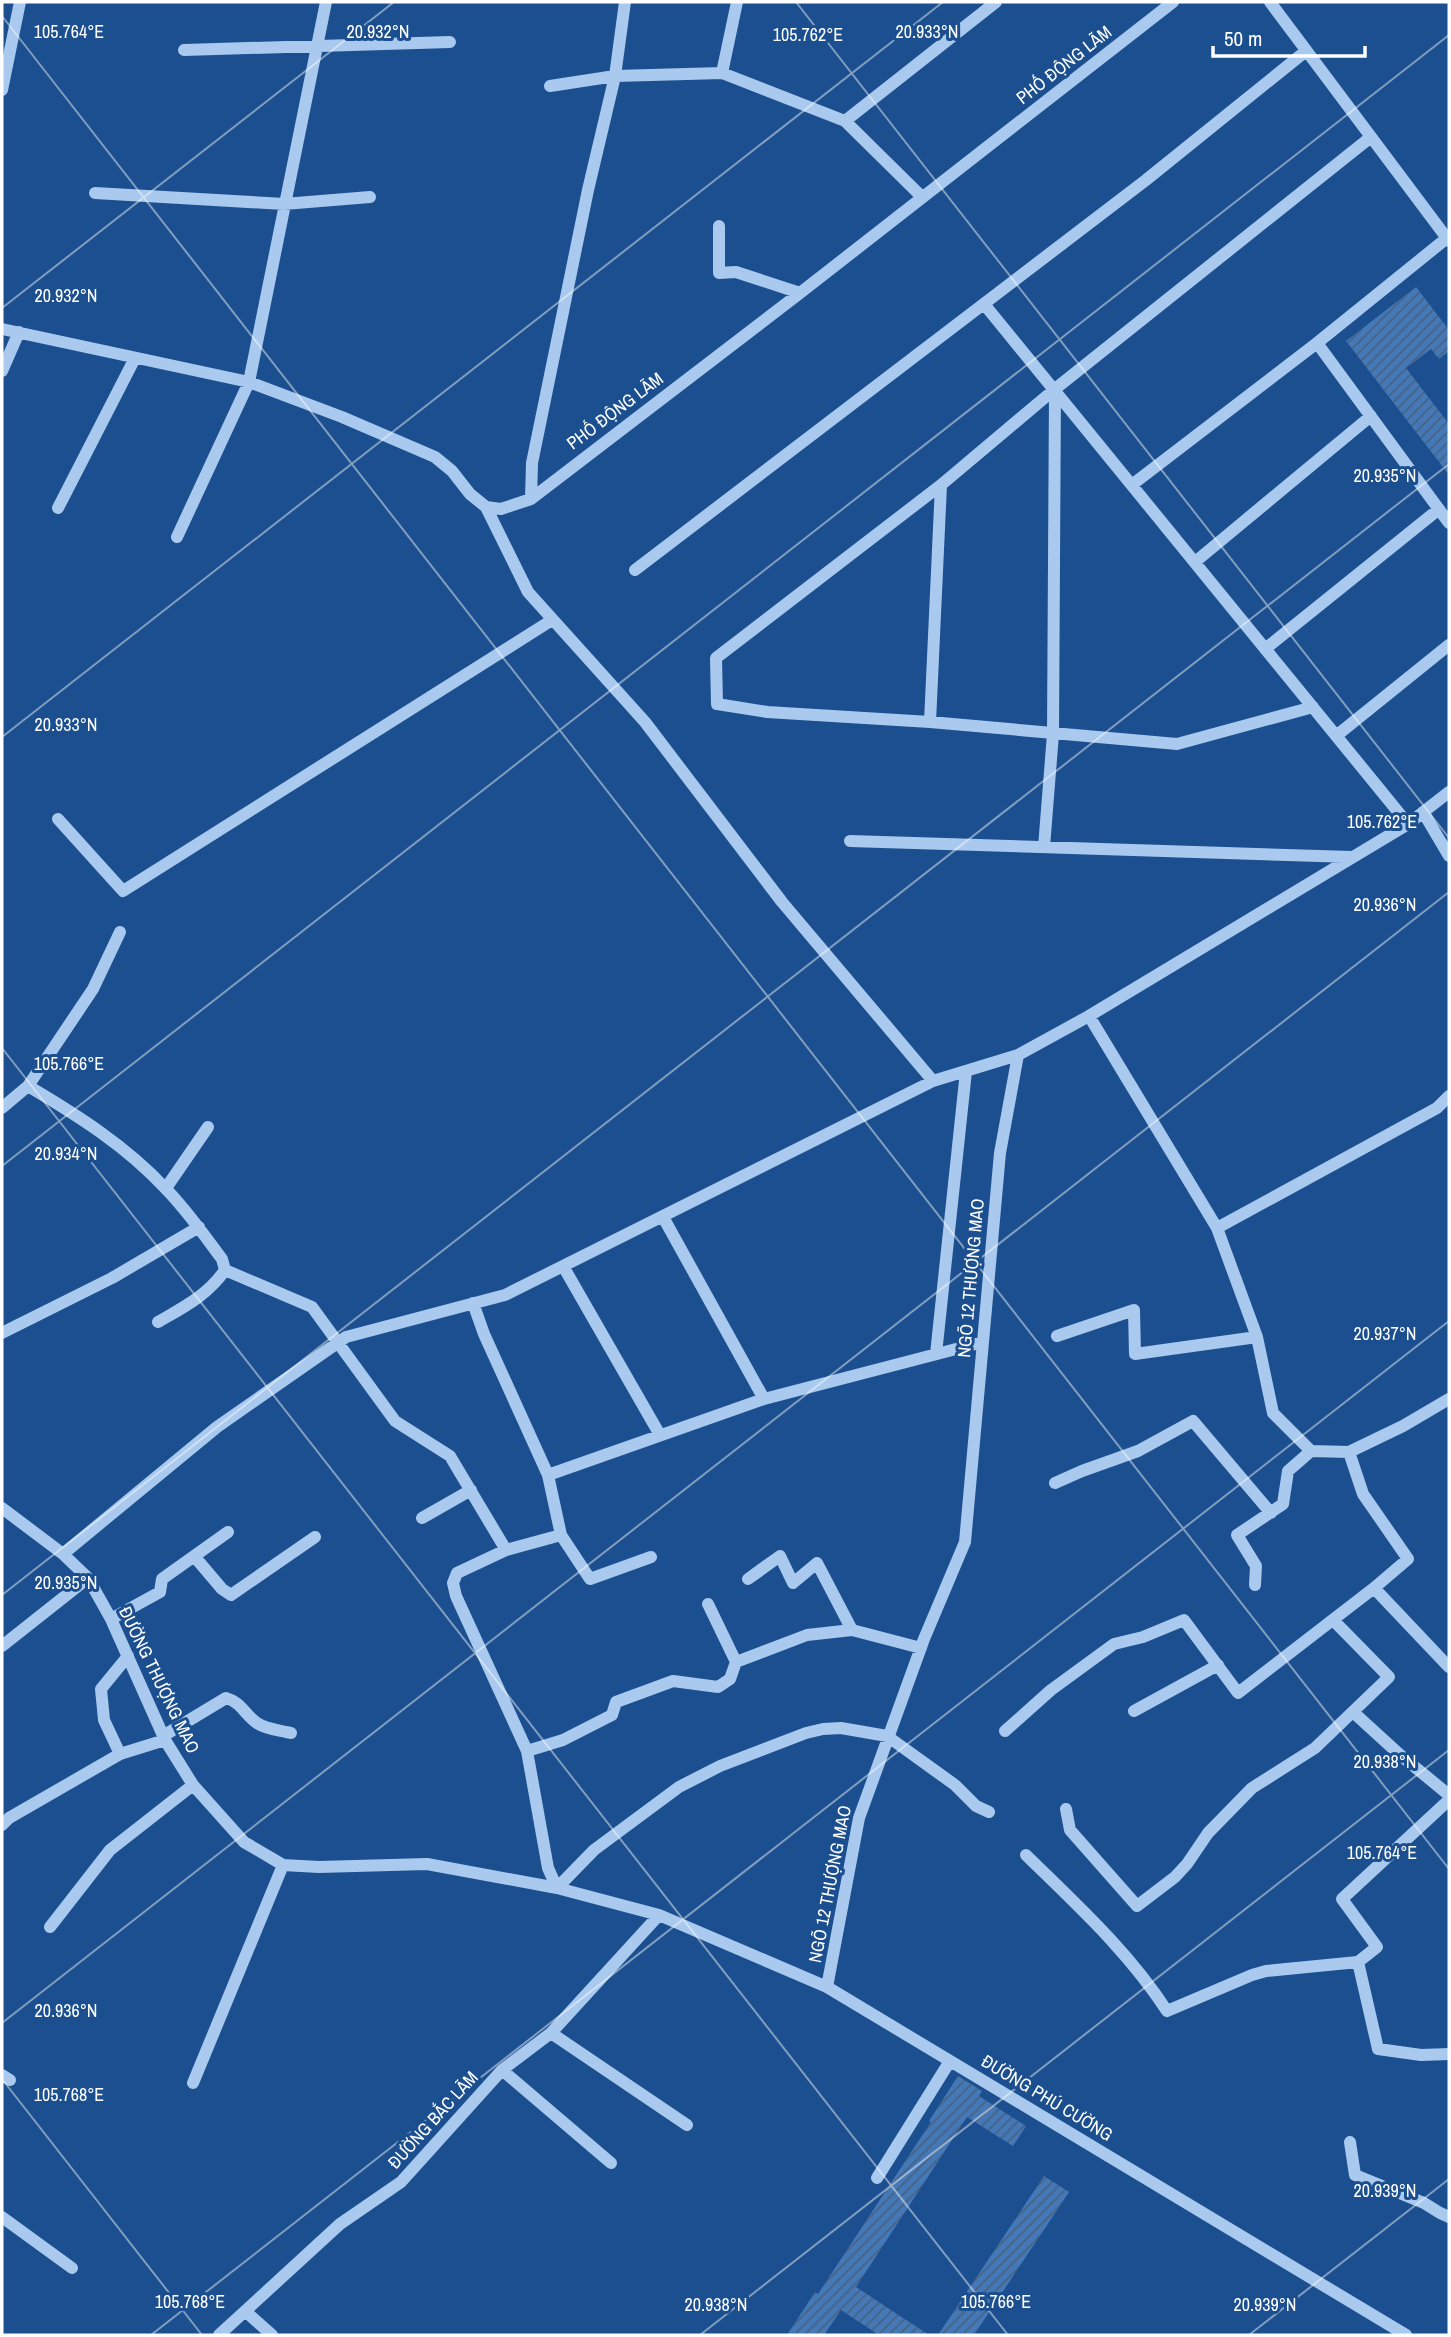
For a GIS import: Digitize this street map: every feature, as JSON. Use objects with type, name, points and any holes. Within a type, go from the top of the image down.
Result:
[{"type":"street","points":[[2,89],[7,36],[20,2]]},
{"type":"street","points":[[177,537],[249,382],[326,2]]},
{"type":"street","points":[[531,499],[532,463],[588,190],[615,76],[625,2]]},
{"type":"street","points":[[722,73],[737,2]]},
{"type":"street","points":[[845,121],[996,2]]},
{"type":"street","name":"PHỐ ĐỘNG LÃM","points":[[486,507],[501,509],[531,499],[1173,2]]},
{"type":"street","points":[[1133,484],[1448,239],[1270,2]]},
{"type":"street","points":[[184,50],[450,42]]},
{"type":"street","points":[[635,570],[1146,180],[1306,51]]},
{"type":"street","points":[[550,86],[615,76],[722,73],[845,121],[922,197]]},
{"type":"street","points":[[1313,707],[1177,744],[930,722],[767,712],[717,704],[716,658],[941,485],[1055,389],[1371,137]]},
{"type":"street","points":[[95,193],[285,204],[370,197]]},
{"type":"street","points":[[719,226],[719,273],[736,272],[800,293]]},
{"type":"street","points":[[984,304],[1408,824]]},
{"type":"street","points":[[2,329],[249,382],[342,417],[435,457],[486,507],[528,592],[645,722],[782,902],[933,1081]]},
{"type":"street","points":[[2,371],[19,332]]},
{"type":"street","points":[[1317,342],[1449,523]]},
{"type":"street","points":[[58,508],[135,358]]},
{"type":"street","points":[[1044,847],[1053,734],[1055,389]]},
{"type":"street","points":[[1195,562],[1371,416]]},
{"type":"street","points":[[930,722],[941,485]]},
{"type":"street","points":[[1265,649],[1439,509]]},
{"type":"street","points":[[58,819],[123,891],[552,620]]},
{"type":"street","points":[[1336,736],[1449,645]]},
{"type":"street","points":[[63,1554],[217,1427],[346,1337],[505,1295],[933,1081],[1018,1055],[1089,1016],[1408,824],[1449,792]]},
{"type":"street","points":[[1423,812],[1449,856]]},
{"type":"street","points":[[850,841],[1352,857]]},
{"type":"street","points":[[2,1108],[28,1086],[93,989],[120,932]]},
{"type":"street","points":[[1089,1016],[1217,1228],[1256,1337],[1273,1413],[1311,1451]]},
{"type":"street","name":"NGÕ 12 THƯỢNG MAO","points":[[827,1987],[859,1818],[887,1736],[965,1542],[1000,1153],[1018,1055]]},
{"type":"street","points":[[936,1354],[966,1071]]},
{"type":"street","points":[[28,1086],[125,1150],[166,1188],[222,1259],[225,1270],[215,1286],[158,1322]]},
{"type":"street","points":[[1217,1228],[1437,1108],[1448,1099]]},
{"type":"street","points":[[166,1188],[208,1127]]},
{"type":"street","points":[[663,1217],[764,1399]]},
{"type":"street","points":[[2,1333],[112,1278],[199,1227]]},
{"type":"street","points":[[564,1266],[660,1435]]},
{"type":"street","points":[[225,1270],[307,1303],[316,1311],[395,1421],[444,1451],[471,1490],[506,1550]]},
{"type":"street","points":[[473,1303],[484,1334],[548,1475],[561,1535],[590,1579],[652,1557]]},
{"type":"street","points":[[1057,1336],[1134,1310],[1135,1354],[1256,1337]]},
{"type":"street","points":[[548,1475],[764,1399],[983,1342]]},
{"type":"street","points":[[1255,1585],[1256,1566],[1237,1535],[1283,1504],[1288,1471],[1311,1451],[1349,1452],[1404,1426],[1449,1399]]},
{"type":"street","points":[[1055,1483],[1138,1451],[1193,1421],[1271,1513]]},
{"type":"street","points":[[1005,1731],[1051,1690],[1114,1644],[1143,1637],[1184,1620],[1238,1693],[1374,1588],[1408,1559],[1363,1494],[1349,1452]]},
{"type":"street","points":[[422,1518],[471,1490]]},
{"type":"street","name":"ĐƯỜNG THƯỢNG MAO","points":[[2,1507],[63,1554],[88,1578],[111,1619],[164,1738],[193,1785],[244,1842],[283,1865],[319,1867],[427,1864],[557,1888],[659,1915]]},
{"type":"street","points":[[111,1619],[160,1592],[162,1579],[228,1532]]},
{"type":"street","points":[[561,1535],[506,1550],[457,1573],[453,1583],[456,1597],[527,1751],[548,1868],[557,1888],[594,1850],[679,1787],[720,1766],[823,1729],[841,1728],[887,1736],[937,1771],[976,1806],[989,1812]]},
{"type":"street","points":[[194,1556],[222,1589],[231,1594],[315,1538]]},
{"type":"street","points":[[748,1579],[780,1556],[793,1584],[817,1563],[852,1630]]},
{"type":"street","points":[[2,1646],[88,1578]]},
{"type":"street","points":[[1374,1588],[1449,1667]]},
{"type":"street","points":[[527,1751],[563,1740],[612,1715],[617,1702],[673,1681],[718,1688],[730,1679],[736,1662],[708,1604]]},
{"type":"street","points":[[1066,1809],[1070,1830],[1137,1906],[1175,1877],[1208,1833],[1252,1788],[1315,1748],[1389,1677],[1333,1620]]},
{"type":"street","points":[[736,1662],[807,1635],[852,1630],[921,1648]]},
{"type":"street","points":[[120,1754],[104,1720],[102,1689],[128,1656]]},
{"type":"street","points":[[1134,1711],[1217,1665]]},
{"type":"street","points":[[2,1825],[9,1818],[120,1754],[164,1738],[226,1698],[235,1700],[257,1723],[270,1729],[291,1732]]},
{"type":"street","points":[[1353,1712],[1449,1795]]},
{"type":"street","points":[[50,1927],[110,1850],[193,1785]]},
{"type":"street","points":[[1026,1855],[1111,1939],[1145,1977],[1167,2011],[1266,1971],[1358,1962],[1377,1947],[1342,1899],[1449,1800]]},
{"type":"street","points":[[194,2083],[283,1865]]},
{"type":"street","name":"ĐƯỜNG PHÚ CƯỜNG","points":[[659,1915],[827,1987],[950,2061],[1048,2127],[1406,2335]]},
{"type":"street","name":"ĐƯỜNG BẮC LÃM","points":[[219,2335],[340,2224],[401,2182],[502,2070],[551,2033],[659,1915]]},
{"type":"street","points":[[1358,1962],[1378,2049],[1421,2055],[1449,2054]]},
{"type":"street","points":[[551,2033],[687,2125]]},
{"type":"street","points":[[877,2178],[950,2061]]},
{"type":"street","points":[[502,2070],[611,2163]]},
{"type":"street","points":[[1350,2142],[1355,2175],[1424,2203],[1449,2217]]},
{"type":"street","points":[[2,2217],[72,2268]]},
{"type":"street","points":[[245,2311],[272,2335]]},
{"type":"building","points":[[1416,287],[1449,330],[1449,351],[1439,359],[1431,349],[1406,368],[1449,424],[1449,475],[1346,341]]},
{"type":"building","points":[[958,2076],[982,2091],[979,2096],[1026,2126],[1013,2146],[967,2117],[856,2287],[929,2335],[879,2335],[841,2310],[824,2335],[787,2335],[815,2292],[818,2294],[931,2122],[929,2121]]},
{"type":"building","points":[[1044,2176],[1069,2192],[974,2335],[938,2335]]}]
